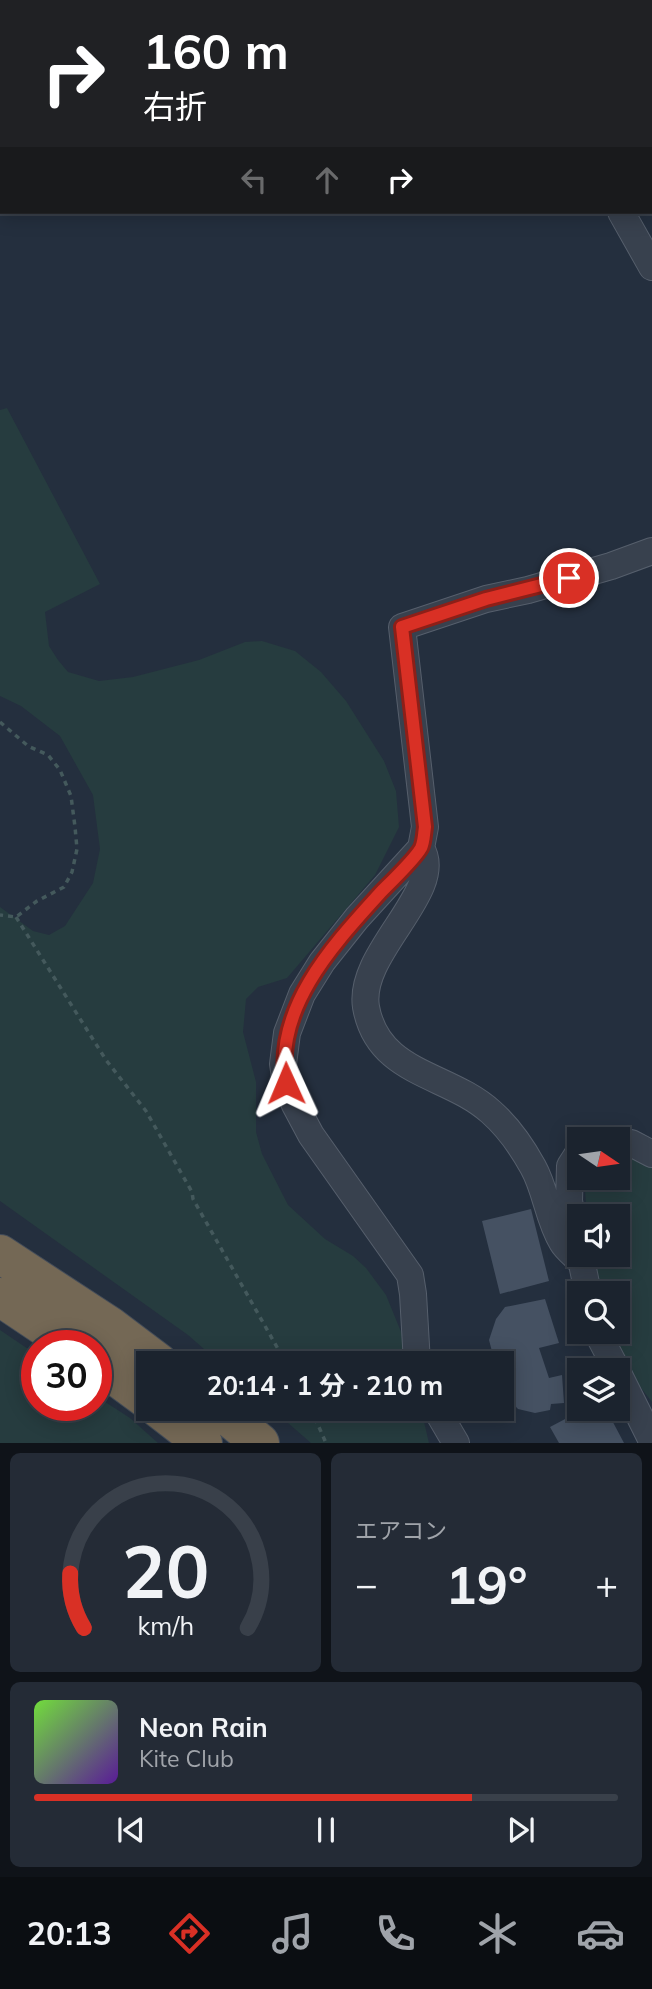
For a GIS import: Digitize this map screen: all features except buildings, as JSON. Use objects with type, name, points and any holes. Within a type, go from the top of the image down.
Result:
[{"type":"highway","points":[[0,1254],[110,1326],[143,1351]]},
{"type":"highway","points":[[0,1297],[49,1330]]},
{"type":"highway","points":[[112,1374],[136,1391]]},
{"type":"highway","points":[[174,1421],[202,1443]]},
{"type":"highway","points":[[233,1421],[260,1443]]},
{"type":"street","points":[[622,214],[652,267]]},
{"type":"street","points":[[416,1351],[410,1275],[311,1135],[286,1083],[283,1064],[288,1033],[302,994],[322,962],[421,848],[425,827],[402,627],[486,599],[611,566],[652,551]]},
{"type":"street","points":[[421,848],[427,858],[423,883],[376,959],[366,984],[365,1003],[369,1022],[398,1061],[459,1089],[489,1110],[507,1128],[534,1168],[562,1243],[567,1248]]},
{"type":"street","points":[[630,1143],[652,1154]]},
{"type":"street","points":[[630,1397],[652,1441]]},
{"type":"street","points":[[443,1421],[456,1443]]},
{"type":"path","points":[[0,722],[28,746],[48,755],[60,770],[71,796],[76,849],[72,872],[64,887],[37,901],[16,917],[0,915]]},
{"type":"path","points":[[16,917],[33,940],[106,1060],[146,1111],[279,1351]]},
{"type":"path","points":[[316,1421],[326,1443]]},
{"type":"green space","points":[[7,408],[100,584],[45,612],[49,646],[68,672],[99,681],[133,677],[199,660],[245,642],[262,641],[295,651],[321,672],[346,701],[384,761],[396,791],[399,827],[375,875],[287,978],[258,987],[246,999],[243,1032],[256,1082],[256,1132],[262,1154],[288,1205],[325,1239],[353,1256],[366,1268],[386,1295],[408,1351],[206,1351],[188,1335],[0,1201],[0,907],[33,931],[49,935],[65,926],[93,883],[100,849],[93,795],[60,736],[21,706],[0,696],[0,410]]},
{"type":"green space","points":[[630,1155],[652,1167],[652,1402],[631,1375],[630,1358],[623,1358],[617,1344],[630,1344],[630,1281],[598,1281],[596,1267],[630,1267],[630,1204],[586,1204],[585,1190],[630,1190]]},
{"type":"green space","points":[[0,1330],[21,1344],[21,1421],[112,1421],[112,1406],[130,1418],[158,1443],[0,1443]]},
{"type":"green space","points":[[286,1421],[424,1421],[429,1443],[311,1443]]},
{"type":"route","points":[[286,1083],[283,1064],[288,1033],[302,994],[322,962],[421,848],[425,827],[402,627],[486,599],[569,578]]}]
